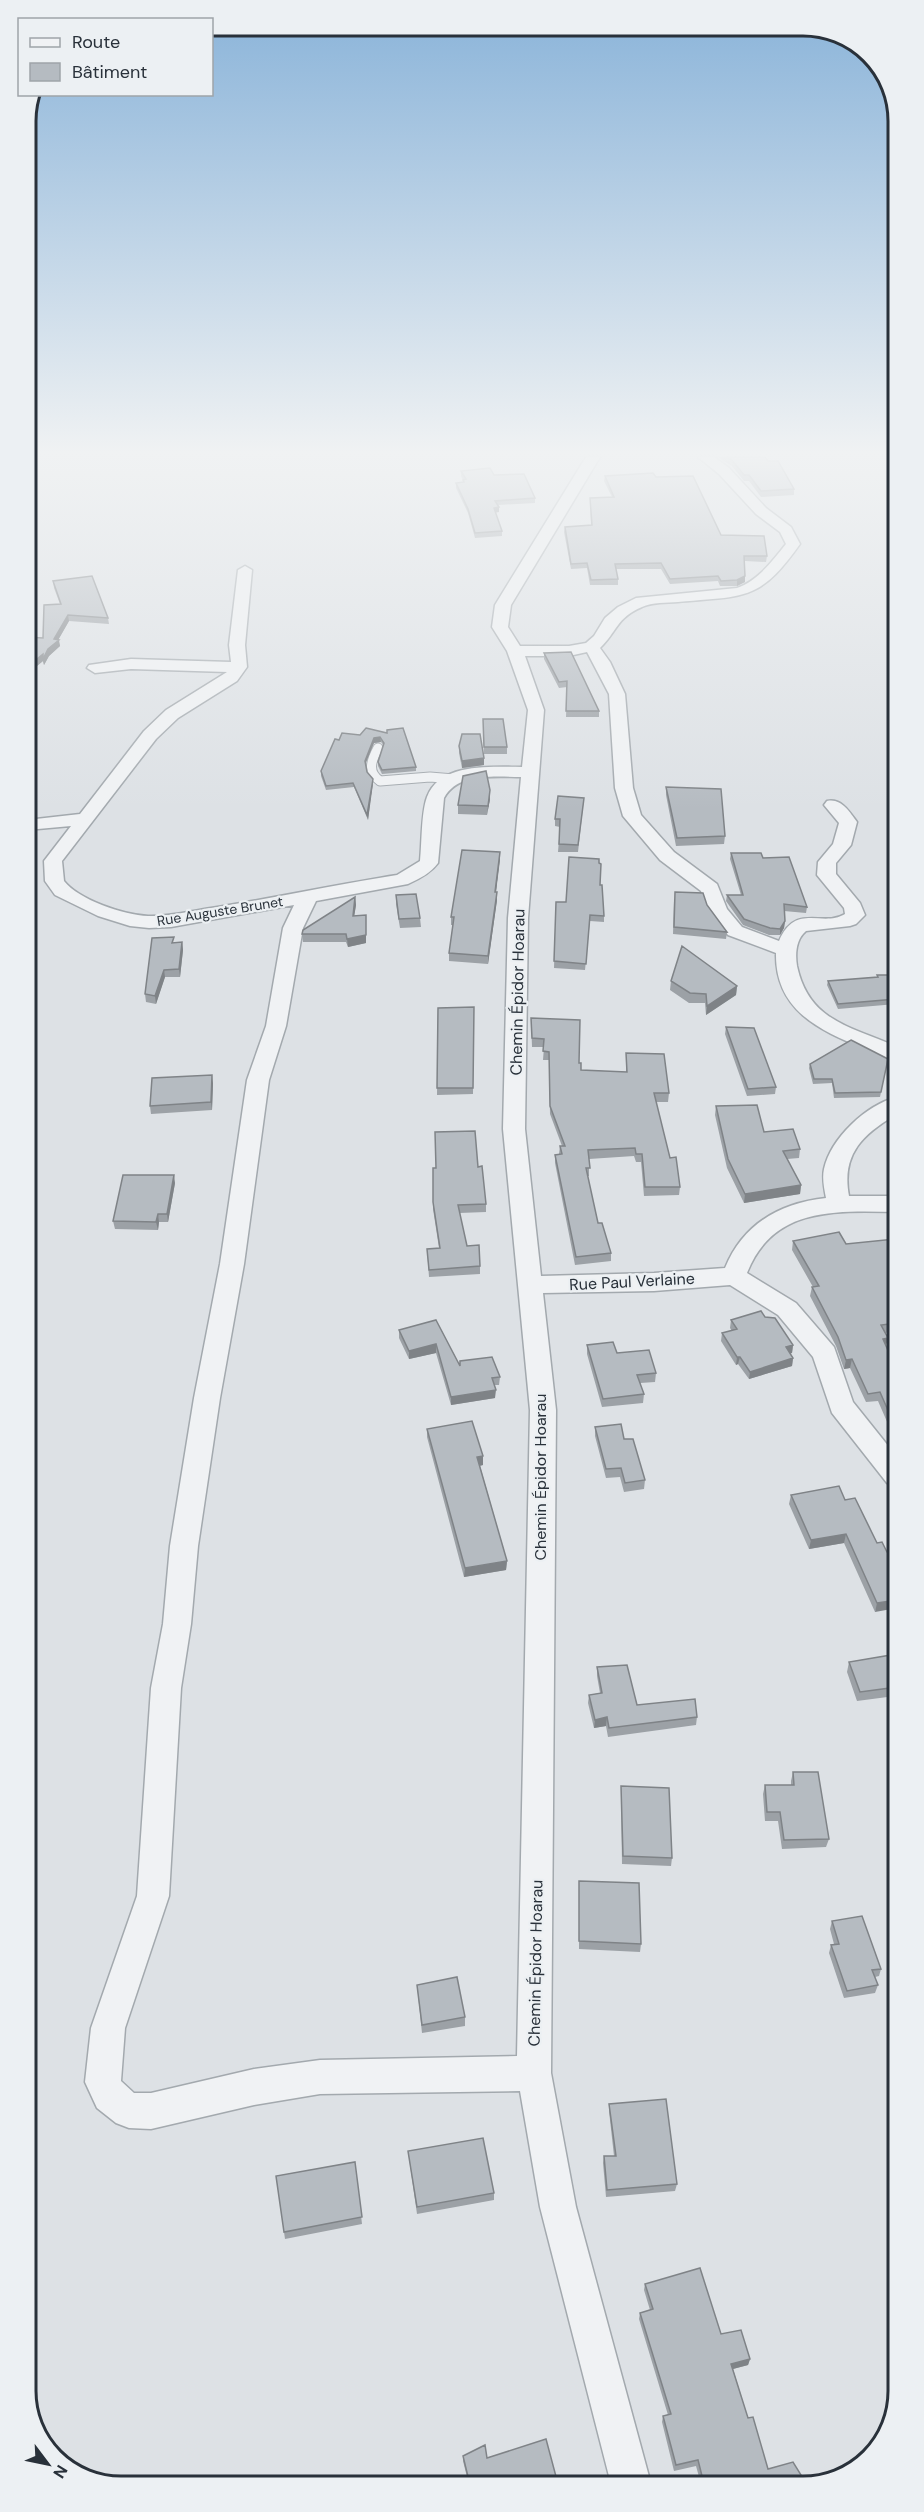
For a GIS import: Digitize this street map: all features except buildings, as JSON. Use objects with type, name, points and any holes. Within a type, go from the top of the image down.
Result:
[{"type":"street","points":[[95,668],[131,664],[239,667],[237,645],[244,574]]},
{"type":"street","name":"Chemin Épidor Hoarau","points":[[522,574],[503,605],[500,627],[515,651],[536,710],[518,918],[514,1129],[543,1410],[534,2073],[558,2207],[629,2476]]},
{"type":"street","points":[[515,651],[569,651],[591,647],[602,638],[610,621],[623,610],[641,601],[727,594],[750,589],[769,574]]},
{"type":"street","points":[[591,647],[602,662],[617,694],[624,788],[632,816],[667,856],[710,888],[718,910],[735,930],[785,950]]},
{"type":"street","name":"Rue Auguste Brunet","points":[[239,667],[231,678],[172,714],[150,735],[53,861],[51,873],[55,885],[66,895],[118,918],[151,923],[274,904],[309,895],[401,880],[423,870],[429,863],[437,791],[454,779]]},
{"type":"street","points":[[454,779],[480,774],[532,772]]},
{"type":"street","points":[[833,805],[848,822],[842,845],[827,862],[826,875],[853,907],[855,915],[843,922],[819,922],[800,926],[794,931],[785,950],[787,973],[792,991],[805,1008],[825,1024],[888,1052]]},
{"type":"street","points":[[36,824],[85,819]]},
{"type":"street","points":[[309,895],[293,928],[276,1026],[258,1080],[232,1264],[207,1398],[184,1546],[177,1624],[166,1688],[153,1896],[108,2028],[103,2082],[109,2097],[129,2110],[151,2111],[254,2087],[320,2077],[477,2076],[534,2073]]},
{"type":"street","points":[[838,1203],[835,1170],[851,1139],[888,1109]]},
{"type":"street","points":[[888,1204],[838,1203],[804,1207],[771,1224],[747,1247],[734,1275],[787,1309],[825,1354],[841,1406],[888,1465]]},
{"type":"street","name":"Rue Paul Verlaine","points":[[530,1285],[654,1282],[734,1275]]},
{"type":"lane","points":[[378,748],[372,759],[371,771],[373,776],[380,781],[430,777],[454,779]]}]
